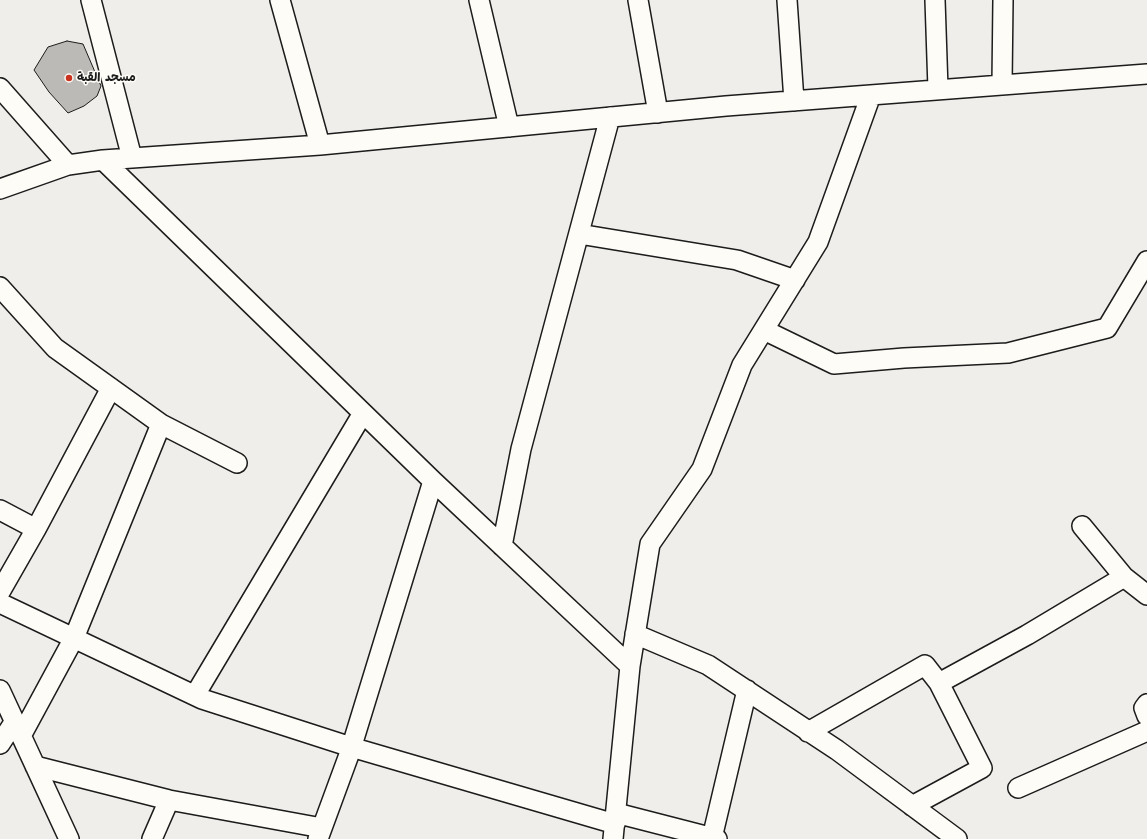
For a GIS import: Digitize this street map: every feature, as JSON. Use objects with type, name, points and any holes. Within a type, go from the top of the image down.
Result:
[{"type":"street","points":[[92,0],[132,158]]},
{"type":"street","points":[[280,0],[320,145]]},
{"type":"street","points":[[480,0],[509,127]]},
{"type":"street","points":[[638,0],[658,113]]},
{"type":"street","points":[[787,0],[794,101]]},
{"type":"street","points":[[935,0],[938,89]]},
{"type":"street","points":[[1002,84],[1003,0]]},
{"type":"street","points":[[0,189],[68,164],[103,160],[320,145],[794,101],[1147,74]]},
{"type":"street","points":[[0,88],[68,164]]},
{"type":"street","points":[[615,825],[630,666],[650,544],[702,469],[742,365],[818,242],[871,95]]},
{"type":"street","points":[[502,546],[521,449],[610,118]]},
{"type":"street","points":[[103,160],[433,481],[630,666]]},
{"type":"street","points":[[579,234],[737,260],[795,280]]},
{"type":"street","points":[[764,330],[834,364],[904,358],[1008,353],[1107,328],[1147,262]]},
{"type":"street","points":[[0,287],[55,348],[161,424],[237,463]]},
{"type":"street","points":[[0,592],[36,529],[111,388]]},
{"type":"street","points":[[195,695],[363,412]]},
{"type":"street","points":[[0,744],[18,729],[74,638],[161,424]]},
{"type":"street","points":[[35,766],[169,800],[320,834],[351,747],[433,481]]},
{"type":"street","points":[[0,510],[36,529]]},
{"type":"street","points":[[1082,526],[1124,577],[1147,595]]},
{"type":"street","points":[[939,683],[1027,635],[1124,577]]},
{"type":"street","points":[[0,603],[195,695],[351,747],[615,825],[715,838],[747,690]]},
{"type":"street","points":[[635,634],[708,665],[837,750],[957,839]]},
{"type":"street","points":[[808,732],[925,665],[939,683],[982,768],[912,806]]},
{"type":"street","points":[[0,690],[69,839]]},
{"type":"street","points":[[1147,704],[1144,708],[1147,716]]},
{"type":"street","points":[[1018,788],[1147,731]]},
{"type":"street","points":[[152,839],[169,800]]},
{"type":"building","name":"مسجد القبة","points":[[67,41],[83,44],[101,86],[97,96],[84,106],[68,113],[49,92],[34,70],[48,47]]},
{"type":"place","name":"مسجد القبة","points":[[69,78]]}]
